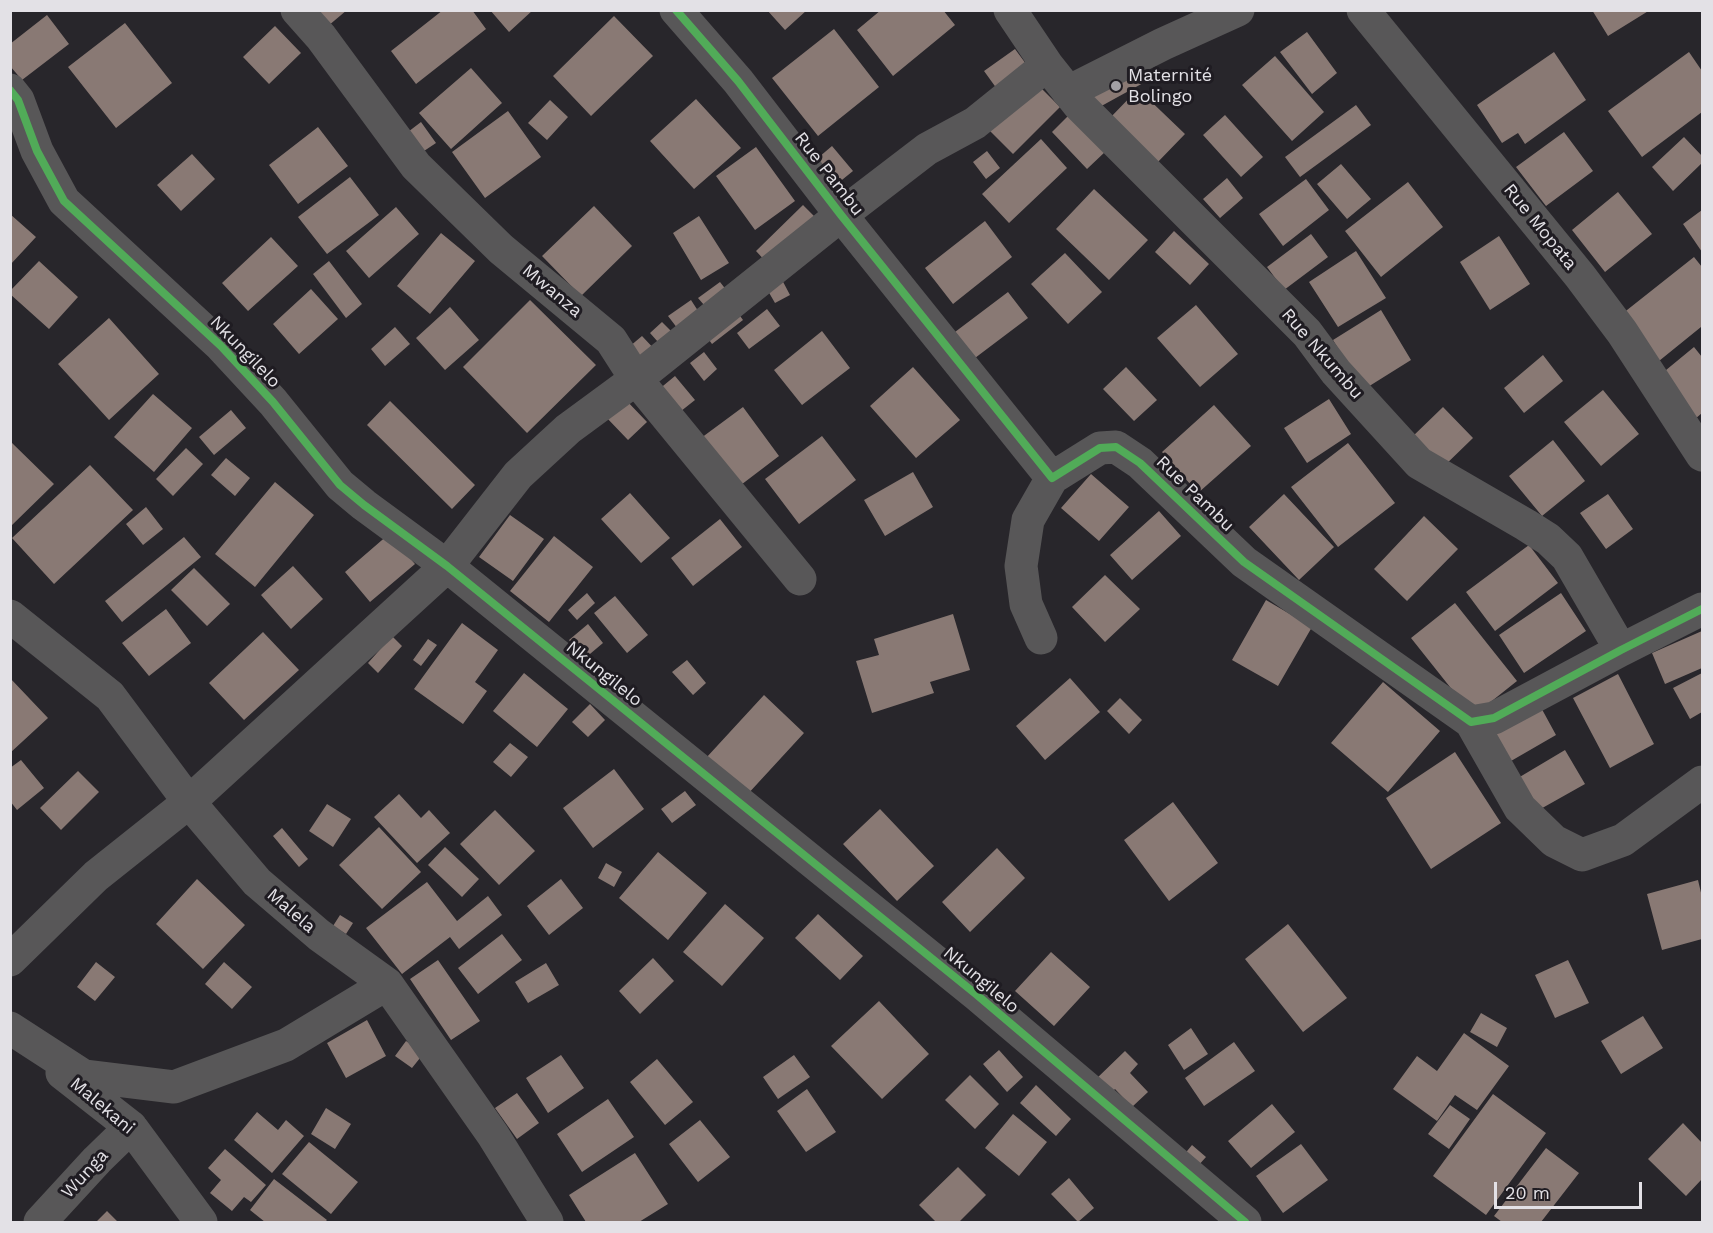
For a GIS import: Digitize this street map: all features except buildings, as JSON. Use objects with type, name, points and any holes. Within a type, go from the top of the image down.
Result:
[{"type":"street","name":"Mwanza","points":[[297,10],[321,37],[416,166],[501,249],[611,340],[636,379],[800,579]]},
{"type":"street","name":"Rue Pambu","points":[[676,10],[738,81],[1052,478],[1100,448],[1116,447],[1140,463],[1244,562],[1471,722]]},
{"type":"street","name":"Rue Nkumbu","points":[[1010,10],[1077,105],[1307,333],[1336,372],[1419,463],[1526,525],[1548,539],[1567,557],[1621,650]]},
{"type":"street","points":[[1068,92],[1163,44],[1238,10]]},
{"type":"street","name":"Rue Mopata","points":[[1363,10],[1594,294],[1622,332],[1702,455]]},
{"type":"street","points":[[10,960],[96,876],[189,802],[447,567],[518,475],[568,429],[636,379],[841,214],[927,149],[975,123],[1047,65]]},
{"type":"street","name":"Nkungilelo","points":[[10,90],[18,100],[37,151],[64,201],[221,346],[273,402],[340,485],[447,567],[976,994],[1245,1222]]},
{"type":"street","points":[[1041,638],[1026,604],[1021,566],[1028,520],[1052,478]]},
{"type":"street","points":[[1702,609],[1494,718],[1471,722],[1520,808],[1554,841],[1582,855],[1623,840],[1702,782]]},
{"type":"street","name":"Malela","points":[[10,616],[110,696],[189,802],[257,882],[319,935],[387,984],[493,1135],[548,1222]]},
{"type":"street","points":[[10,1028],[84,1076],[174,1087],[286,1045],[387,984]]},
{"type":"street","name":"Malekani","points":[[10,1033],[131,1127],[201,1222]]},
{"type":"street","name":"Wunga","points":[[40,1222],[131,1127]]},
{"type":"cycle path","points":[[676,10],[738,81],[841,215],[1052,478],[1100,448],[1116,447],[1140,463],[1244,562],[1471,722],[1494,718],[1702,609]]},
{"type":"cycle path","points":[[10,90],[18,100],[37,151],[64,201],[221,346],[273,402],[340,485],[447,566],[977,995],[1245,1222]]},
{"type":"place","name":"Maternité Bolingo","points":[[1116,86]]}]
